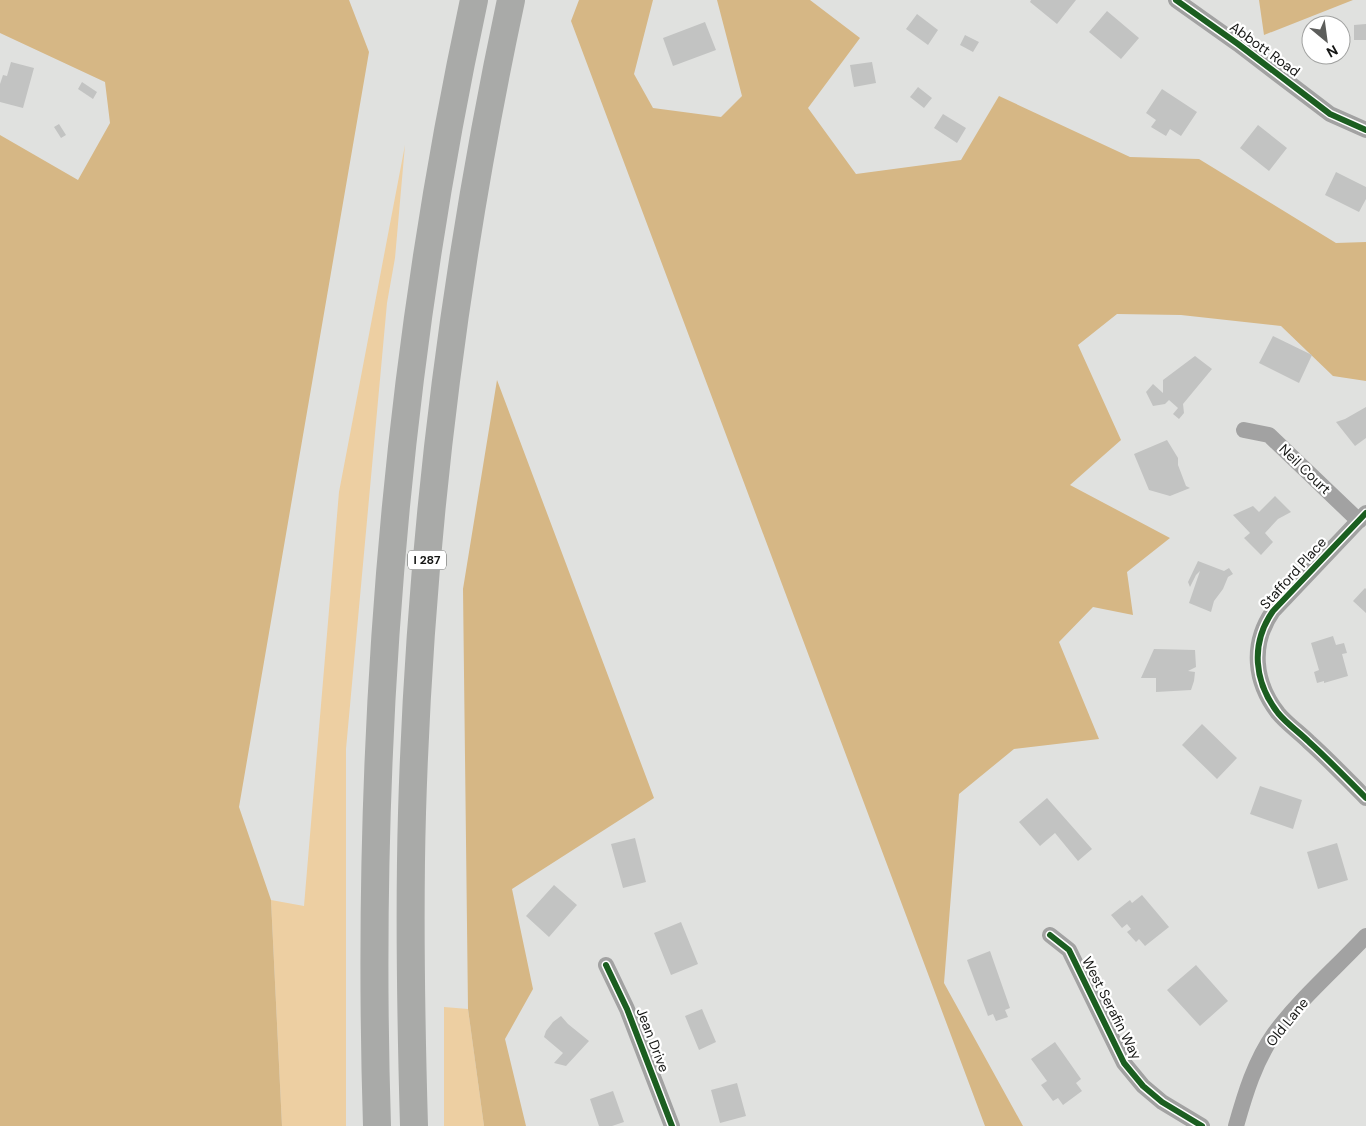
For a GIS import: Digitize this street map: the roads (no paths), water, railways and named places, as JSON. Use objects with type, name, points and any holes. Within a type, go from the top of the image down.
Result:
[{"type":"highway","name":"I 287","points":[[377,1126],[374,970],[376,812],[383,654],[389,576],[416,329],[440,181],[474,0]]},
{"type":"highway","name":"I 287","points":[[414,1126],[411,969],[412,813],[426,570],[441,421],[462,273],[489,109],[511,0]]},
{"type":"street","name":"Abbott Road","points":[[1176,0],[1330,114],[1366,130]]},
{"type":"street","name":"Neil Court","points":[[1244,430],[1269,435],[1362,517]]},
{"type":"street","name":"Stafford Place","points":[[1362,517],[1268,619],[1260,636],[1258,664],[1264,691],[1279,714],[1366,798]]},
{"type":"street","name":"West Serafin Way","points":[[1050,935],[1069,950],[1124,1063],[1143,1086],[1162,1102],[1202,1126]]},
{"type":"street","name":"Old Lane","points":[[1236,1126],[1246,1091],[1274,1034],[1292,1012],[1366,936]]},
{"type":"street","name":"Jean Drive","points":[[606,965],[627,1009],[672,1126]]}]
